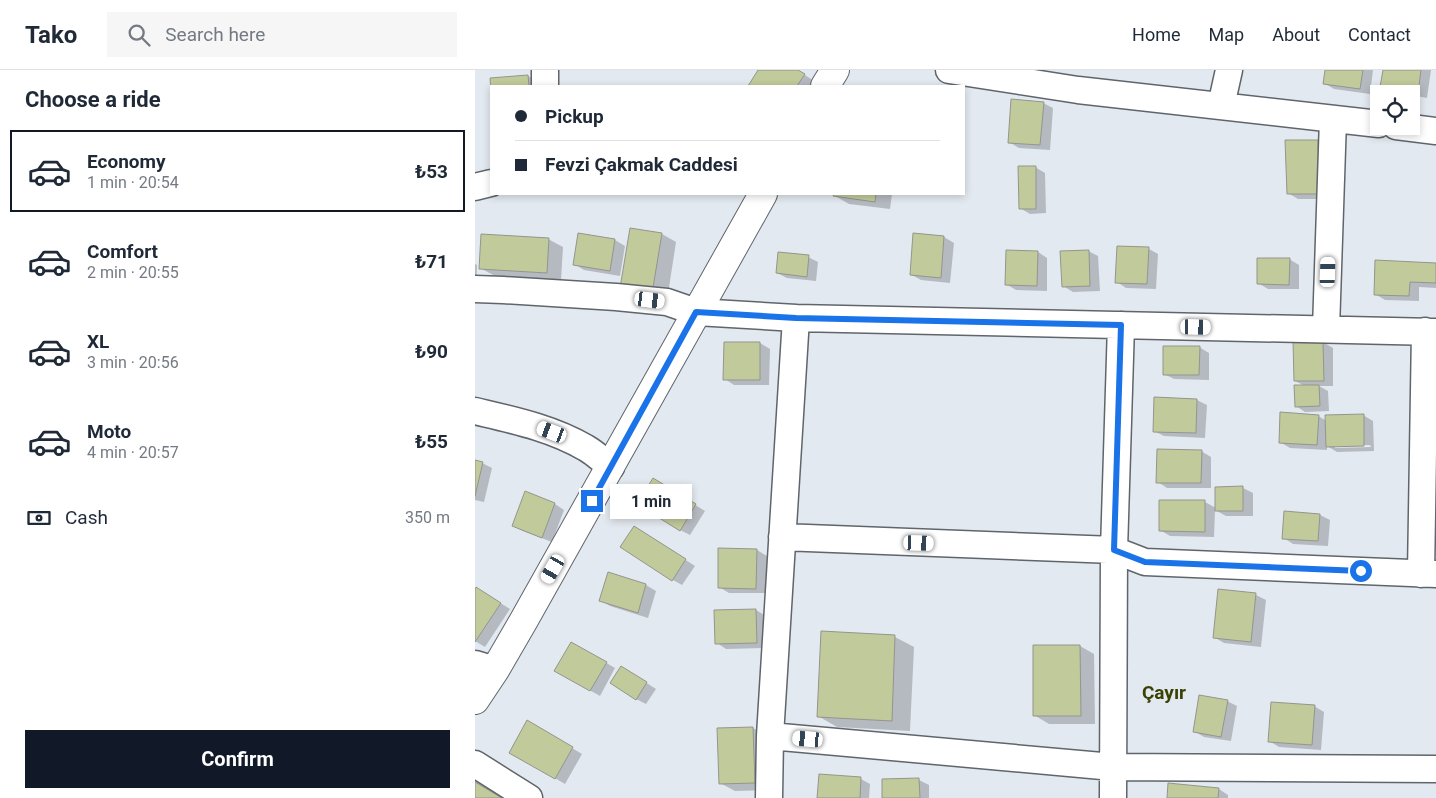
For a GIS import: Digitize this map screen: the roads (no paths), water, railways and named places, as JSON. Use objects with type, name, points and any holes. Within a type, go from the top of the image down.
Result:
[{"type":"main road","points":[[826,85],[835,70]]},
{"type":"main road","points":[[475,700],[485,667],[611,467],[762,195]]},
{"type":"street","points":[[545,70],[545,85]]},
{"type":"street","points":[[949,70],[1082,80],[1221,106],[1370,123]]},
{"type":"street","points":[[1221,106],[1229,70]]},
{"type":"street","points":[[1326,329],[1333,119]]},
{"type":"street","points":[[1420,129],[1436,131]]},
{"type":"street","points":[[475,188],[490,183]]},
{"type":"street","points":[[475,290],[616,297],[667,302],[696,312],[796,318],[1430,331],[1428,574],[1145,562],[1114,550],[782,537]]},
{"type":"street","points":[[769,798],[770,736],[796,318]]},
{"type":"street","points":[[1113,798],[1114,550],[1121,325]]},
{"type":"street","points":[[475,411],[539,427],[564,437],[587,449],[611,467]]},
{"type":"street","points":[[770,736],[1113,767],[1436,769]]},
{"type":"street","points":[[475,764],[529,798]]},
{"type":"district","name":"Çayır","points":[[1164,692]]}]
